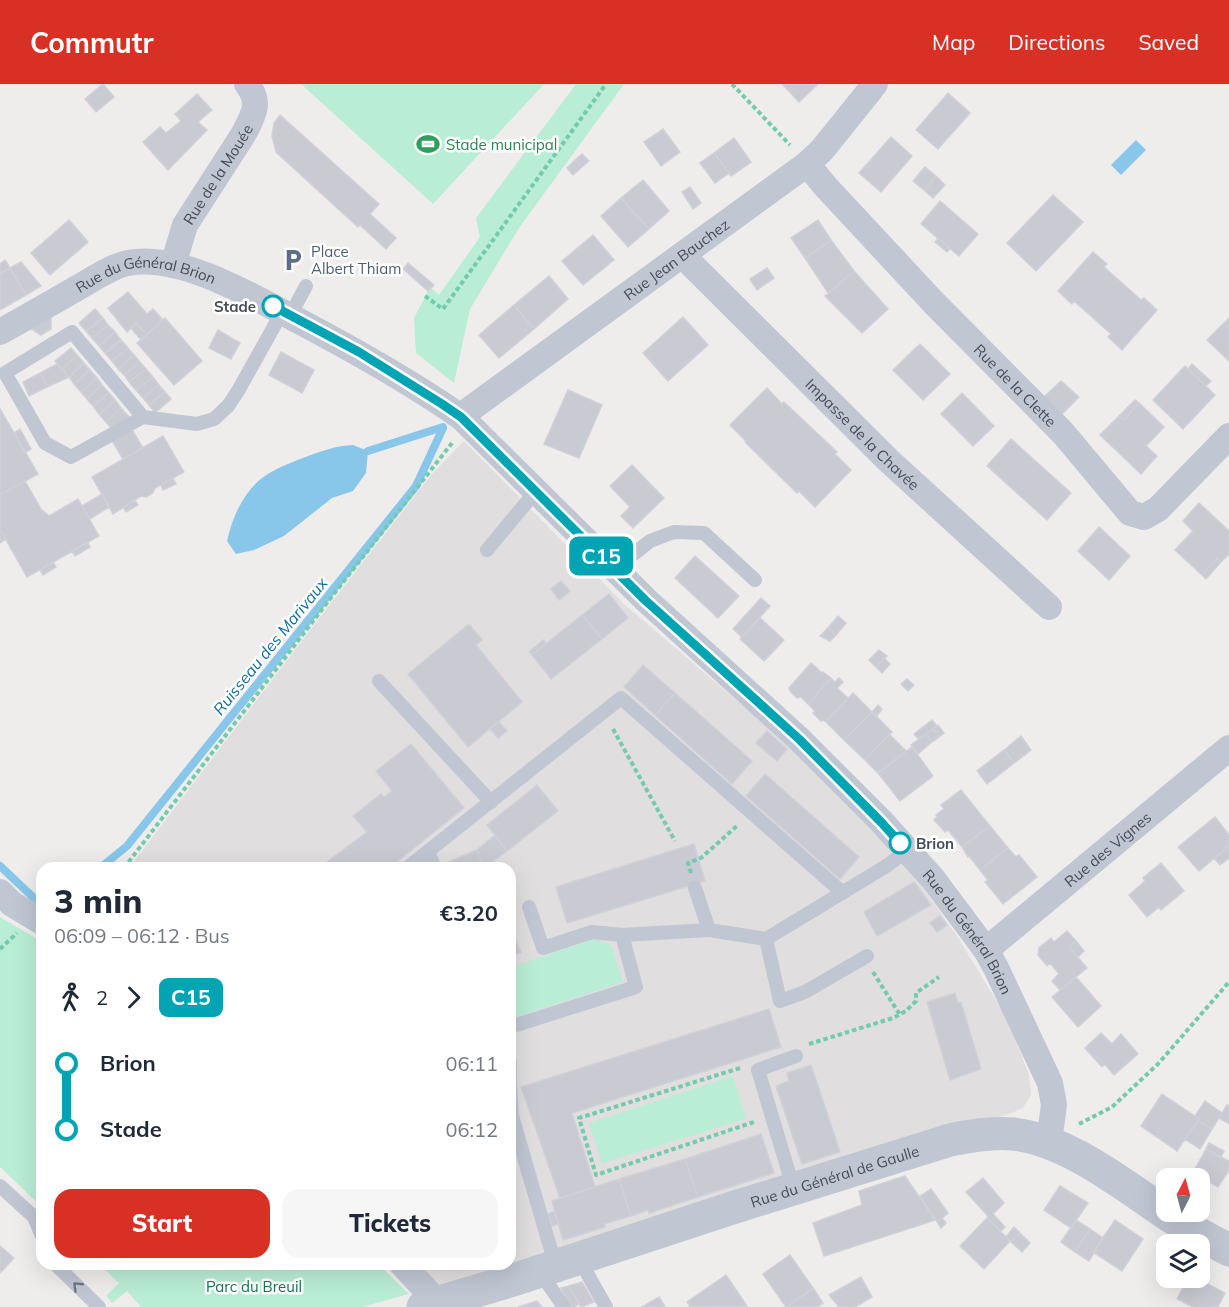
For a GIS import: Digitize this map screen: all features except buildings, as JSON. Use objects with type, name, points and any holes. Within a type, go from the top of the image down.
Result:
[{"type":"street","name":"Rue de la Mouée","points":[[173,265],[185,225],[251,121],[255,109],[255,95],[247,84]]},
{"type":"street","name":"Rue Jean Bauchez","points":[[464,420],[469,410],[807,164],[822,150],[875,84]]},
{"type":"street","name":"Rue de la Clette","points":[[807,164],[934,303],[1063,433],[1130,513],[1144,517],[1158,509],[1229,436]]},
{"type":"street","name":"Impasse de la Chavée","points":[[684,254],[692,265],[888,460],[1049,607]]},
{"type":"street","name":"Rue du Général Brion","points":[[0,332],[126,263],[149,261],[173,265],[251,294],[359,352],[464,420],[645,600],[799,739],[881,822],[933,879],[986,950],[1050,1083],[1054,1105],[1047,1142]]},
{"type":"street","name":"Rue des Vignes","points":[[986,950],[1229,748]]},
{"type":"street","points":[[0,892],[12,904],[36,918]]},
{"type":"street","name":"Rue du Général de Gaulle","points":[[431,1305],[950,1140],[984,1134],[1014,1134],[1047,1142],[1080,1157],[1174,1218],[1229,1250]]},
{"type":"street","points":[[406,1270],[431,1305]]},
{"type":"lane","points":[[143,417],[72,332],[4,373],[45,443],[71,457],[143,417],[197,424],[214,419],[228,406],[306,286]]},
{"type":"lane","points":[[487,550],[536,491]]},
{"type":"lane","points":[[615,569],[650,541],[674,532],[704,533],[755,580]]},
{"type":"lane","points":[[379,681],[491,801]]},
{"type":"lane","points":[[415,862],[621,698],[843,892]]},
{"type":"lane","points":[[528,907],[543,948],[592,932],[622,935],[709,930],[766,939],[888,865],[907,850]]},
{"type":"lane","points":[[428,852],[432,862]]},
{"type":"lane","points":[[695,888],[709,930]]},
{"type":"lane","points":[[516,1025],[636,987],[622,935]]},
{"type":"lane","points":[[766,939],[780,1001],[805,992],[866,957]]},
{"type":"lane","points":[[794,1190],[758,1070],[800,1051]]},
{"type":"lane","points":[[516,1130],[548,1240],[539,1269]]},
{"type":"lane","points":[[0,1186],[34,1217],[36,1222]]},
{"type":"lane","points":[[539,1269],[564,1307]]},
{"type":"lane","points":[[539,1269],[588,1275],[606,1307]]},
{"type":"lane","points":[[61,1270],[99,1307]]},
{"type":"path","points":[[425,296],[443,309],[606,84]]},
{"type":"path","points":[[732,84],[807,164]]},
{"type":"path","points":[[129,862],[333,596],[464,420]]},
{"type":"path","points":[[603,712],[675,841]]},
{"type":"path","points":[[695,888],[688,863],[700,858],[752,813]]},
{"type":"path","points":[[866,957],[900,1015]]},
{"type":"path","points":[[800,1051],[900,1015],[916,1000],[916,993],[939,977]]},
{"type":"path","points":[[1047,1142],[1112,1107],[1158,1064],[1229,982]]},
{"type":"path","points":[[758,1070],[748,1065],[579,1118],[596,1174],[772,1116]]},
{"type":"shaded area","points":[[464,441],[625,605],[794,749],[912,872],[959,939],[1008,1020],[1029,1075],[1031,1095],[1023,1108],[516,1268],[516,862],[134,862],[431,475]]},
{"type":"shaded area","points":[[419,1270],[508,1270],[441,1291]]},
{"type":"green space","name":"Stade municipal","points":[[301,84],[544,84],[433,204]]},
{"type":"green space","points":[[576,84],[624,84],[519,228],[470,309],[454,383],[416,353],[414,318],[428,291],[431,288],[439,295],[480,237],[476,218]]},
{"type":"green space","points":[[0,917],[36,938],[36,1201],[0,1167]]},
{"type":"green space","points":[[594,939],[611,945],[623,982],[516,1017],[516,966]]},
{"type":"green space","points":[[733,1076],[746,1119],[602,1163],[589,1123]]},
{"type":"green space","name":"Parc du Breuil","points":[[105,1270],[384,1270],[409,1294],[362,1307],[141,1307],[127,1291],[112,1303],[106,1296],[119,1283]]},
{"type":"water","points":[[1136,140],[1146,150],[1121,175],[1111,165]]},
{"type":"water","points":[[353,445],[368,451],[366,473],[353,491],[332,498],[284,536],[254,550],[236,554],[227,541],[229,532],[239,506],[255,484],[267,474],[290,463],[330,449]]},
{"type":"waterway","points":[[368,451],[443,427]]},
{"type":"waterway","name":"Ruisseau des Marivaux","points":[[107,862],[127,846],[416,486],[443,428]]},
{"type":"waterway","name":"Ruisseau des Marivaux","points":[[0,866],[36,900]]},
{"type":"bus line","name":"C15","points":[[273,306],[359,352],[461,417],[645,600],[799,739],[900,843]]},
{"type":"place","name":"Stade municipal","points":[[428,144]]},
{"type":"place","name":"Place Albert Thiam","points":[[293,260]]},
{"type":"place","name":"Stade","points":[[273,306]]},
{"type":"place","name":"Brion","points":[[900,843]]}]
